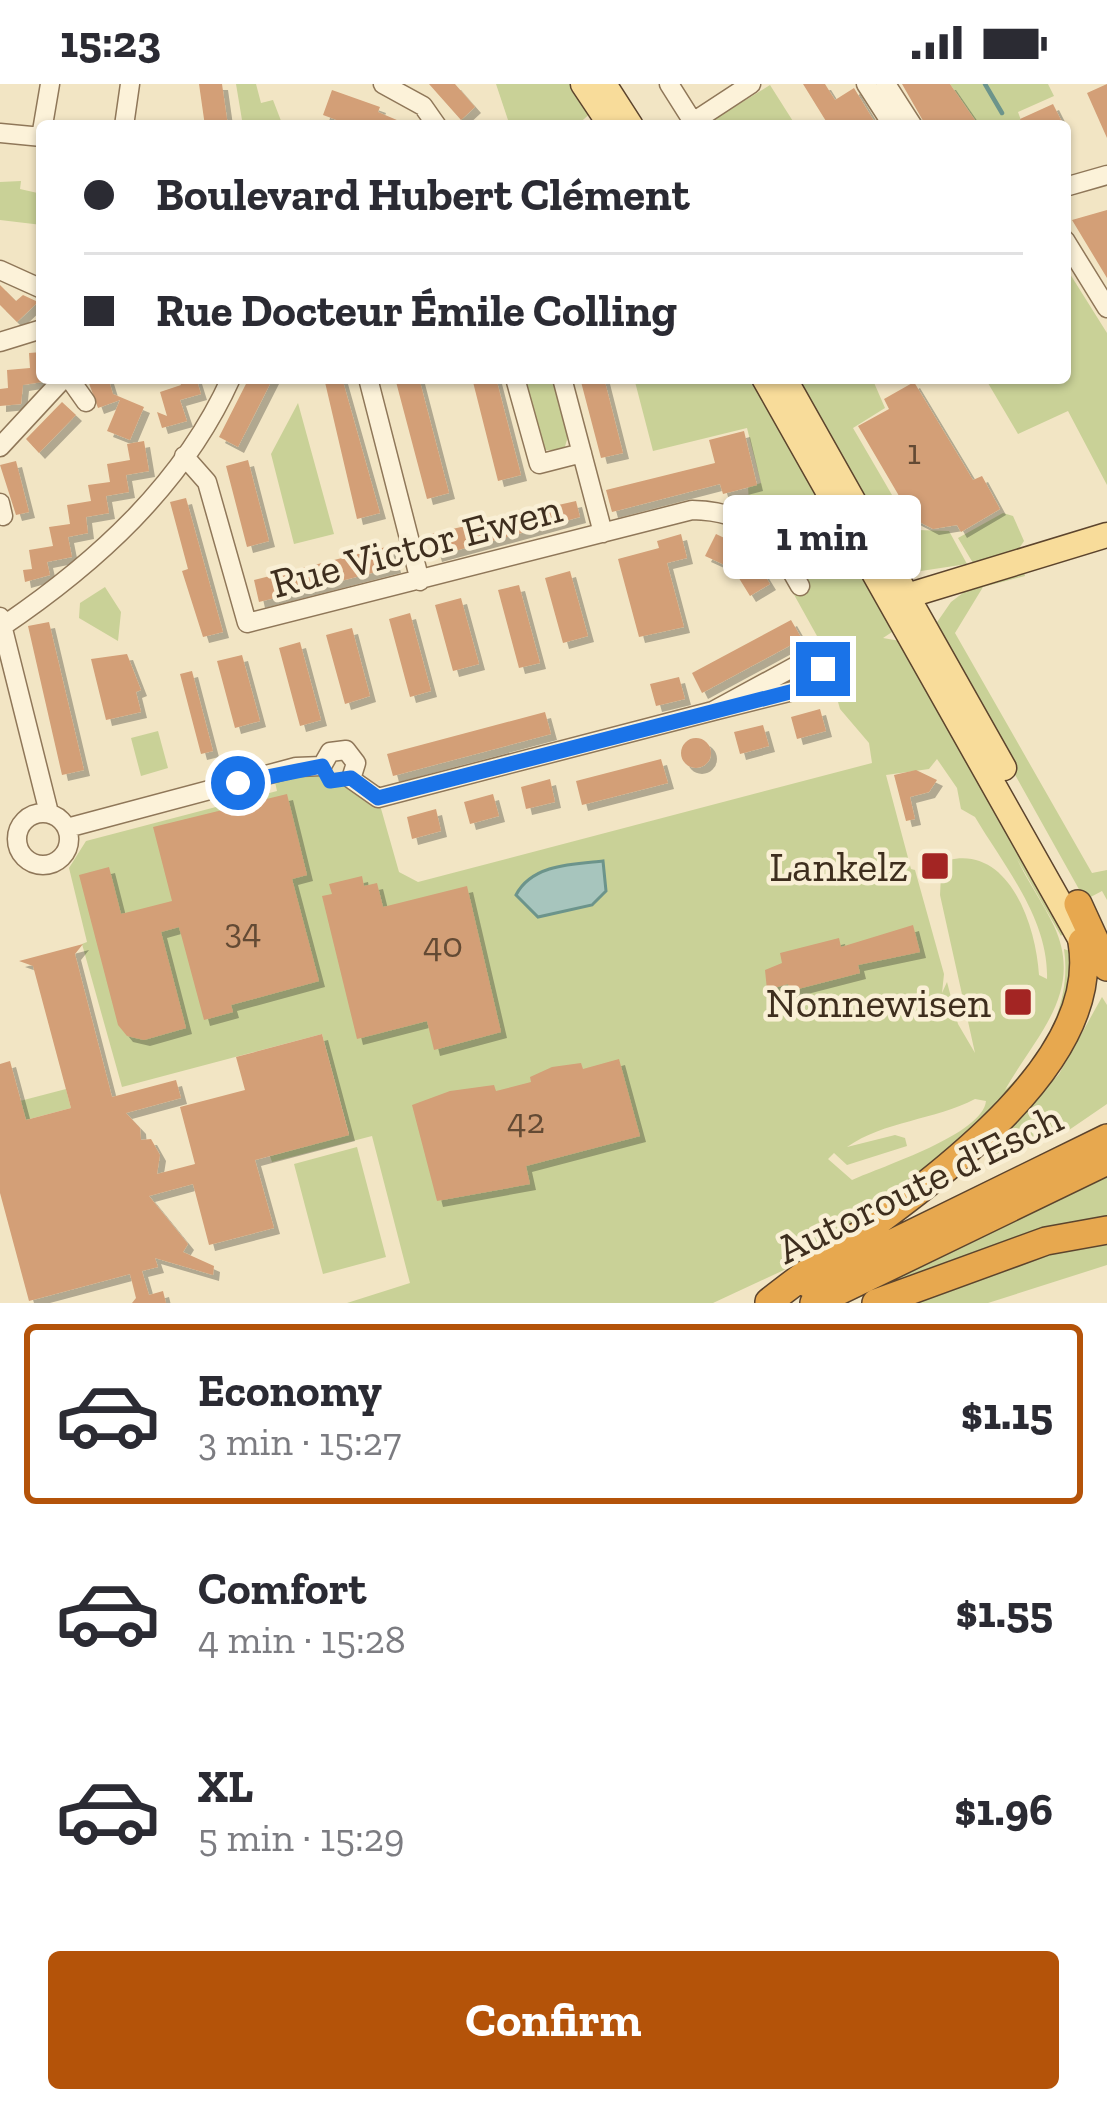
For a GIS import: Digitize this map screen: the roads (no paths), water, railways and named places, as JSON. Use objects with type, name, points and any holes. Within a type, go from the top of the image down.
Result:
[{"type":"highway","points":[[1078,904],[1107,970]]},
{"type":"highway","points":[[1078,904],[1107,970]]},
{"type":"highway","points":[[768,1303],[840,1244],[927,1184],[1030,1086],[1063,1044],[1081,1008],[1094,939]]},
{"type":"highway","points":[[1006,1189],[1107,1121]]},
{"type":"highway","name":"Autoroute d'Esch","points":[[768,1303],[1107,1138]]},
{"type":"highway","name":"Autoroute d'Esch","points":[[814,1303],[1107,1161]]},
{"type":"highway","points":[[876,1303],[1046,1241],[1107,1230]]},
{"type":"main road","points":[[583,84],[607,120]]},
{"type":"main road","points":[[604,84],[628,120]]},
{"type":"main road","points":[[767,384],[1078,904]]},
{"type":"main road","points":[[787,384],[899,598],[1094,939]]},
{"type":"main road","points":[[899,598],[1107,535]]},
{"type":"street","points":[[44,120],[50,84]]},
{"type":"street","points":[[125,120],[130,84]]},
{"type":"street","points":[[383,84],[423,106],[433,120]]},
{"type":"street","points":[[669,84],[692,120]]},
{"type":"street","points":[[696,120],[751,84]]},
{"type":"street","points":[[866,84],[889,120]]},
{"type":"street","points":[[886,84],[909,120]]},
{"type":"street","points":[[0,133],[36,137]]},
{"type":"street","points":[[1071,185],[1107,175]]},
{"type":"street","points":[[1071,250],[1107,308]]},
{"type":"street","points":[[0,270],[36,284]]},
{"type":"street","points":[[0,342],[36,330]]},
{"type":"street","points":[[0,447],[60,384]]},
{"type":"street","points":[[71,384],[86,402]]},
{"type":"street","points":[[227,384],[184,456],[113,544],[1,624],[44,813],[68,828],[296,767],[322,766]]},
{"type":"street","points":[[370,384],[420,581]]},
{"type":"street","points":[[517,384],[539,464],[582,453]]},
{"type":"street","points":[[564,384],[603,533]]},
{"type":"street","name":"Rue Victor Ewen","points":[[184,456],[207,482],[247,623],[692,510],[740,515],[777,544],[800,586]]},
{"type":"street","points":[[351,778],[378,798],[813,686],[822,680],[823,669],[816,662],[805,662],[712,711]]},
{"type":"street","points":[[322,766],[330,752],[346,750],[356,763],[351,778]]},
{"type":"street","points":[[322,766],[335,783],[351,778]]},
{"type":"street","points":[[44,813],[25,820],[9,843],[33,862],[55,862],[69,844],[68,828]]},
{"type":"water","points":[[603,861],[606,891],[592,905],[538,917],[516,895],[543,871]]},
{"type":"waterway","points":[[985,84],[1002,113]]},
{"type":"place","name":"Lankelz","points":[[935,866]]},
{"type":"place","name":"Nonnewisen","points":[[1018,1002]]}]
